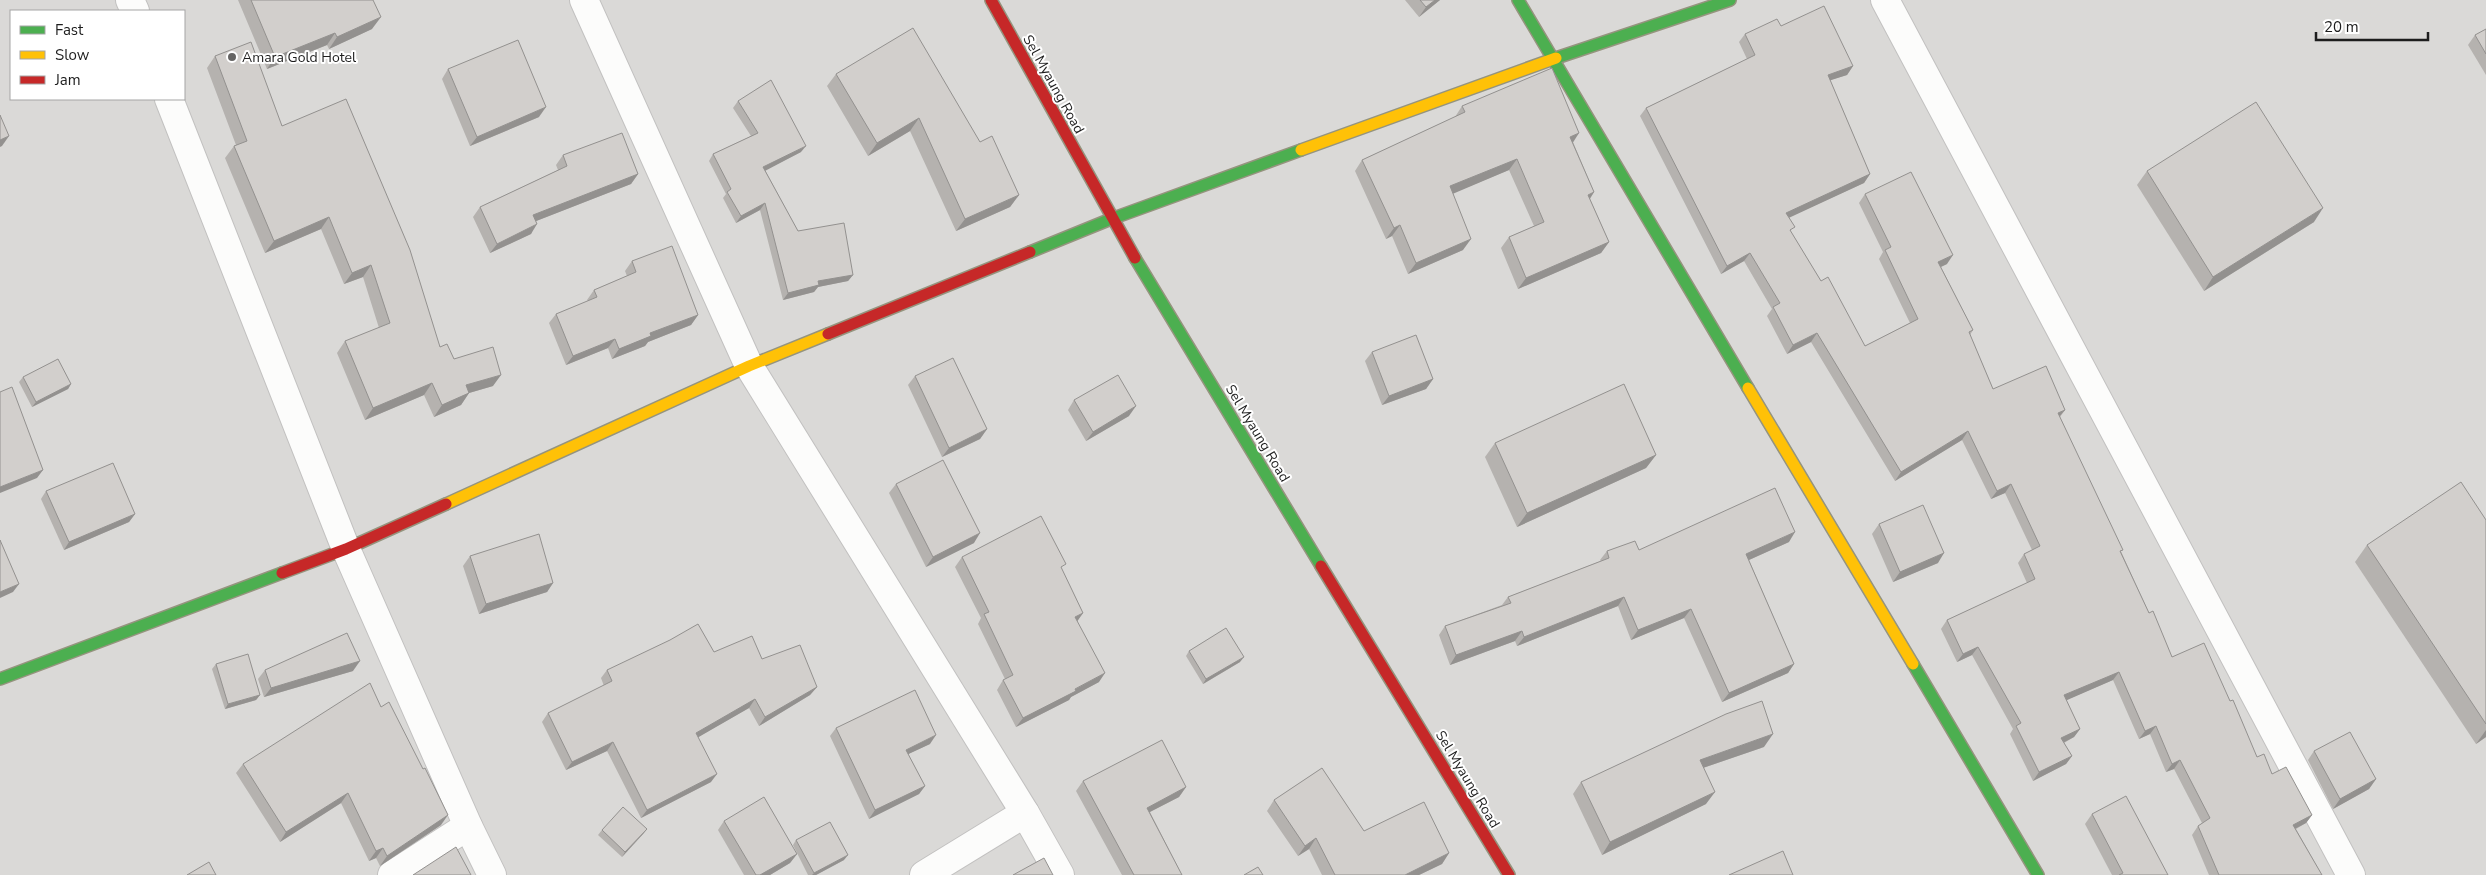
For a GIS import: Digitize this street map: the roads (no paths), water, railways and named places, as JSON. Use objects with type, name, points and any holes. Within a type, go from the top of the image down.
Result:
[{"type":"street","points":[[584,0],[749,366],[1025,813],[1060,875]]},
{"type":"street","name":"Sel Myaung Road","points":[[991,0],[1111,219],[1509,875]]},
{"type":"street","points":[[1518,0],[2038,875]]},
{"type":"street","points":[[0,679],[346,549],[749,366],[1111,219],[1553,59],[1730,0]]},
{"type":"street","points":[[1885,0],[2351,875]]},
{"type":"street","points":[[169,100],[346,549],[468,826],[492,875]]},
{"type":"street","points":[[924,875],[1025,813]]},
{"type":"street","points":[[392,875],[468,826]]},
{"type":"place","name":"Amara Gold Hotel","points":[[232,57]]}]
